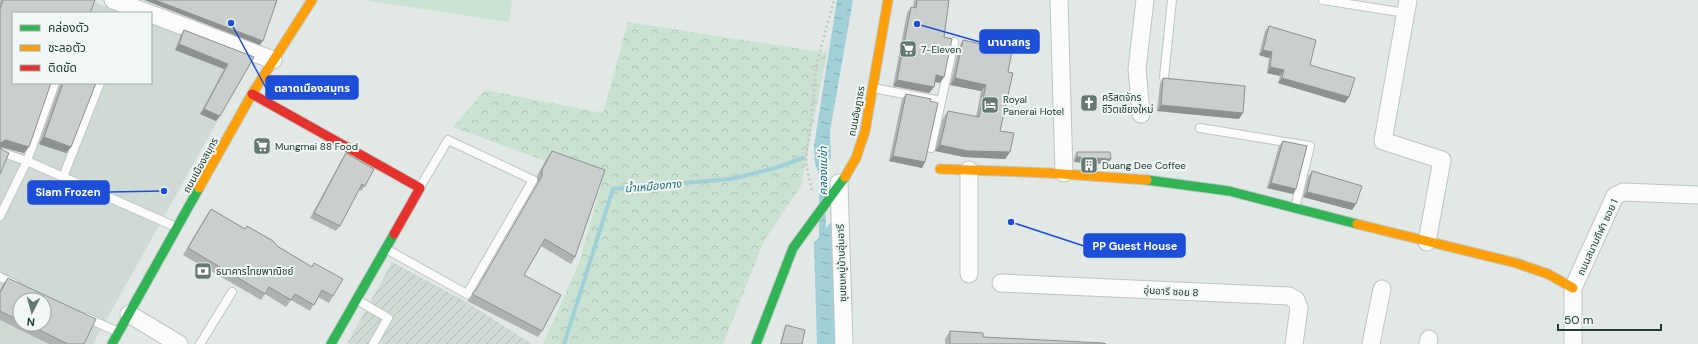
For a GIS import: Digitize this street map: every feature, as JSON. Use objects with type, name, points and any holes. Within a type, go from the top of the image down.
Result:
[{"type":"street","points":[[113,0],[145,12]]},
{"type":"street","name":"ถนนเมืองสมุทร","points":[[112,344],[252,94],[312,0]]},
{"type":"street","name":"ถนนอัษฎาธร","points":[[756,344],[792,248],[839,183],[849,172],[856,158],[865,131],[888,0]]},
{"type":"street","points":[[1059,0],[1064,173]]},
{"type":"street","points":[[1141,114],[1137,69],[1145,0]]},
{"type":"street","points":[[1407,6],[1383,141],[1442,160],[1427,242]]},
{"type":"street","points":[[152,14],[273,60]]},
{"type":"street","points":[[252,94],[420,188],[331,344]]},
{"type":"street","points":[[940,169],[1064,173],[1200,186],[1229,191],[1295,209],[1516,263],[1548,274],[1573,288],[1573,344]]},
{"type":"street","points":[[969,170],[969,274]]},
{"type":"street","name":"ชุมชนหมู่บ้านอุ่นอารี","points":[[839,183],[844,344]]},
{"type":"street","name":"ถนนสนามกีฬา ซอย 1","points":[[1573,288],[1615,196],[1622,192],[1698,196]]},
{"type":"street","name":"อุ่นอารี ซอย 8","points":[[1001,283],[1289,296],[1296,300],[1299,308],[1294,344]]},
{"type":"street","points":[[1371,344],[1382,289]]},
{"type":"street","points":[[129,314],[180,344]]},
{"type":"lane","points":[[1164,77],[1172,0]]},
{"type":"lane","points":[[1323,0],[1407,6]]},
{"type":"lane","points":[[931,148],[954,42]]},
{"type":"lane","points":[[0,216],[27,161],[55,84]]},
{"type":"lane","points":[[63,178],[100,84]]},
{"type":"lane","points":[[872,88],[941,101]]},
{"type":"lane","points":[[1200,128],[1310,146],[1295,209]]},
{"type":"lane","points":[[385,249],[467,294],[533,180],[448,140],[420,188]]},
{"type":"lane","points":[[0,152],[27,161],[178,228]]},
{"type":"lane","points":[[0,277],[21,287]]},
{"type":"lane","points":[[200,344],[232,292]]},
{"type":"lane","points":[[356,299],[388,318],[373,344]]},
{"type":"lane","points":[[77,313],[119,333]]},
{"type":"path","points":[[815,216],[806,166],[807,145],[809,140],[817,62],[834,0]]},
{"type":"shaded area","points":[[0,0],[88,0],[121,12],[12,12],[12,84],[152,84],[152,23],[252,59],[93,344],[0,344]]},
{"type":"shaded area","points":[[392,262],[466,302],[532,344],[347,344]]},
{"type":"green space","points":[[364,0],[512,0],[509,22]]},
{"type":"green space","points":[[628,22],[827,53],[801,186],[764,241],[723,344],[543,344],[579,263],[602,182],[453,127],[485,90],[603,113]]},
{"type":"water","name":"คลองแม่ข่า","points":[[837,0],[853,0],[830,131],[831,158],[825,166],[826,228],[831,222],[836,344],[817,344],[814,243],[819,237],[819,174],[815,164],[814,146]]},
{"type":"building","points":[[3,0],[95,0],[90,12],[12,12],[12,84],[51,84],[29,147],[6,140],[0,143],[0,9]]},
{"type":"building","points":[[155,0],[277,0],[263,41]]},
{"type":"building","points":[[917,0],[949,0],[944,37],[952,39],[944,77],[936,75],[934,87],[897,80],[911,7],[916,8]]},
{"type":"building","points":[[1269,26],[1316,40],[1310,65],[1355,78],[1349,97],[1282,78],[1284,70],[1270,67],[1272,52],[1263,50]]},
{"type":"building","points":[[184,30],[254,57],[220,116],[204,109],[228,64],[179,44]]},
{"type":"building","name":"Royal Panerai Hotel","points":[[963,40],[1012,51],[1008,72],[1013,73],[1000,131],[1014,133],[1010,152],[968,151],[940,145],[948,111],[979,117],[986,85],[955,78]]},
{"type":"building","points":[[1163,78],[1245,86],[1243,113],[1161,105]]},
{"type":"building","points":[[63,84],[96,84],[71,147],[44,137]]},
{"type":"building","points":[[906,94],[931,99],[930,101],[938,103],[925,162],[893,156]]},
{"type":"building","points":[[1283,141],[1307,146],[1296,189],[1271,183]]},
{"type":"building","points":[[0,145],[1,149],[9,153],[0,174]]},
{"type":"building","points":[[552,151],[605,170],[575,257],[545,239],[524,275],[561,295],[542,331],[472,294],[476,290],[542,176],[542,170]]},
{"type":"building","points":[[1077,152],[1110,152],[1111,159],[1077,157]]},
{"type":"building","points":[[346,153],[374,169],[365,186],[362,184],[340,226],[314,213]]},
{"type":"building","points":[[1312,171],[1362,186],[1356,204],[1307,192]]},
{"type":"building","points":[[211,209],[245,229],[247,226],[312,267],[314,263],[343,279],[333,296],[322,290],[314,305],[295,294],[291,300],[269,287],[265,294],[188,248]]},
{"type":"building","points":[[8,278],[38,292],[12,292],[12,317],[0,311],[0,293]]},
{"type":"building","points":[[52,298],[96,319],[84,344],[68,344],[43,332],[52,332]]},
{"type":"building","points":[[786,325],[805,330],[802,344],[781,344]]},
{"type":"building","points":[[950,331],[983,333],[983,337],[1106,344],[950,344]]},
{"type":"waterway","name":"น้ำเหมืองกาง","points":[[564,344],[613,189],[731,179],[775,168],[803,158]]},
{"type":"traffic: fast","points":[[756,344],[793,248],[845,177]]},
{"type":"traffic: fast","points":[[1147,180],[1229,191],[1357,224]]},
{"type":"traffic: fast","points":[[112,344],[199,188]]},
{"type":"traffic: fast","points":[[331,344],[394,234]]},
{"type":"traffic: slow","points":[[199,188],[252,94],[312,0]]},
{"type":"traffic: slow","points":[[845,177],[856,158],[865,131],[888,0]]},
{"type":"traffic: slow","points":[[940,169],[1049,173],[1147,180]]},
{"type":"traffic: slow","points":[[1357,224],[1516,263],[1548,274],[1573,288]]},
{"type":"traffic: jam","points":[[252,94],[420,188],[394,234]]},
{"type":"place","name":"ตลาดเมืองสมุทร","points":[[231,23]]},
{"type":"place","name":"นานาสกรู","points":[[917,24]]},
{"type":"place","name":"7-Eleven","points":[[908,49]]},
{"type":"place","name":"คริสตจักร ชีวิตเชียงใหม่","points":[[1089,103]]},
{"type":"place","name":"Royal Panerai Hotel","points":[[990,105]]},
{"type":"place","name":"Mungmai 88 Food","points":[[262,146]]},
{"type":"place","name":"Duang Dee Coffee","points":[[1089,165]]},
{"type":"place","name":"Siam Frozen","points":[[164,191]]},
{"type":"place","name":"PP Guest House","points":[[1011,222]]},
{"type":"place","name":"ธนาคารไทยพาณิชย์","points":[[203,271]]}]
